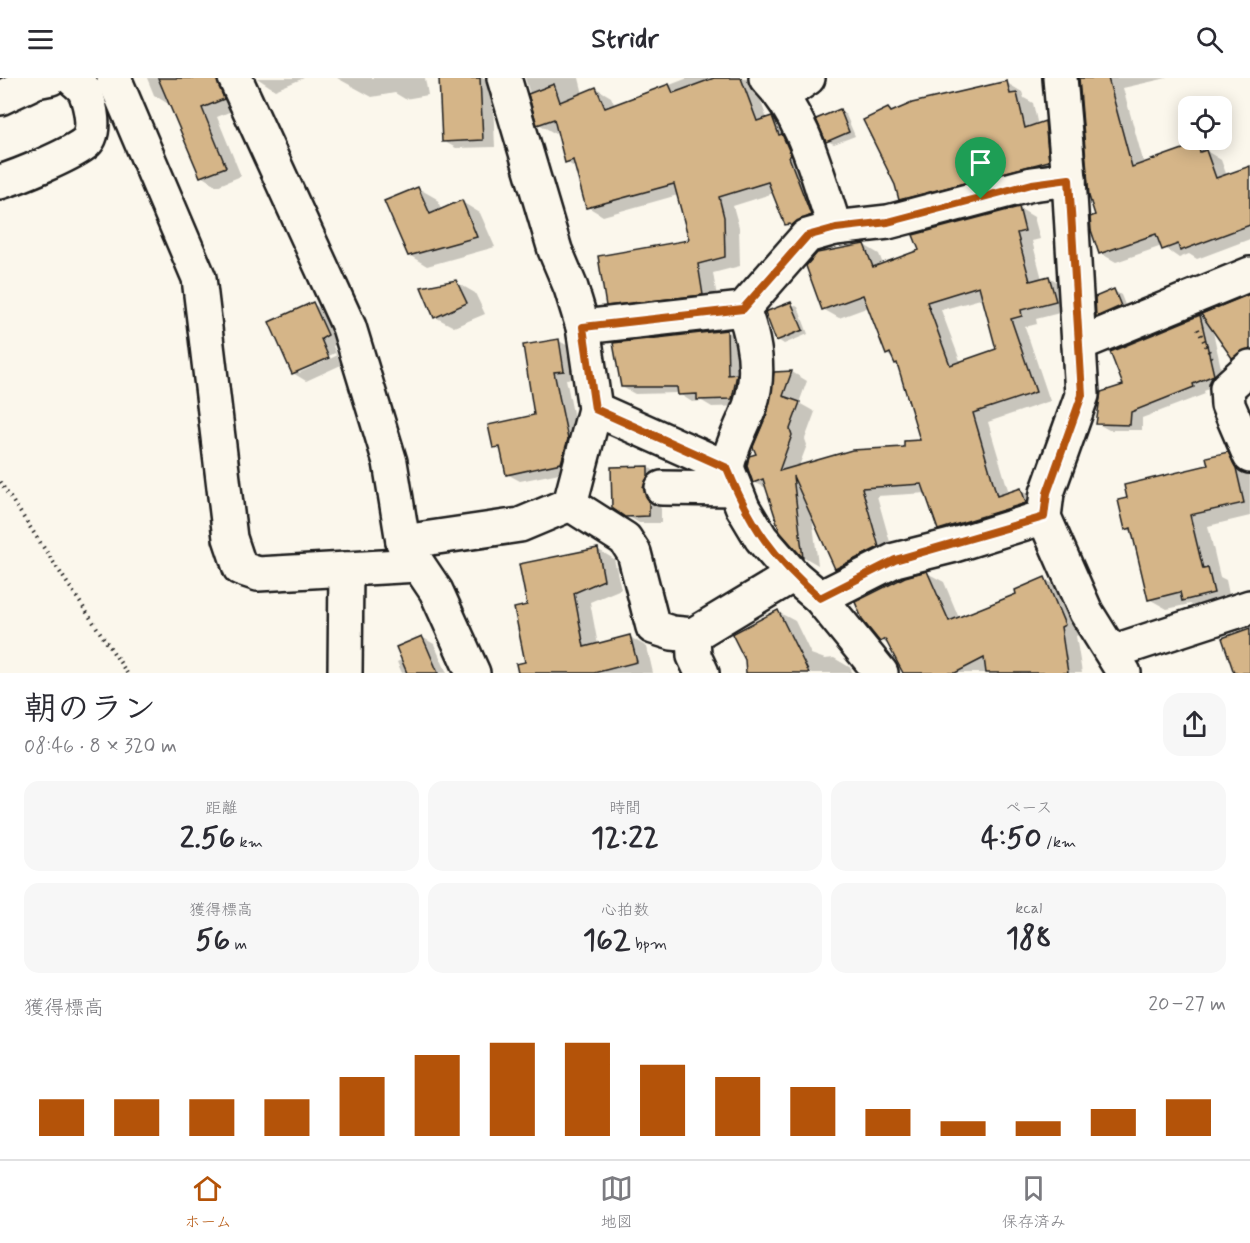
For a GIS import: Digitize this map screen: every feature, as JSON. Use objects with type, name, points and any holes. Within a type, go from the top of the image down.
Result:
[{"type":"street","points":[[0,98],[36,81],[51,78]]},
{"type":"street","points":[[0,182],[17,177],[86,143],[92,130],[90,109],[84,89],[72,78]]},
{"type":"street","points":[[114,78],[199,278],[230,538],[240,568],[258,574],[346,569],[520,525],[570,504]]},
{"type":"street","points":[[235,78],[350,327],[390,462],[411,553],[436,591],[473,673]]},
{"type":"street","points":[[504,78],[555,250],[571,288],[583,327],[595,409],[570,504]]},
{"type":"street","points":[[1060,78],[1069,179],[1082,395],[1047,493],[1044,517],[1086,612],[1118,663],[1250,607]]},
{"type":"street","points":[[786,84],[836,228]]},
{"type":"street","points":[[583,327],[743,309],[807,236],[836,228],[888,222],[1032,184],[1069,179]]},
{"type":"street","points":[[1079,344],[1250,274]]},
{"type":"street","points":[[743,309],[755,348],[756,375],[750,405],[730,449],[731,479],[743,508],[762,538],[793,575],[820,598],[881,673]]},
{"type":"street","points":[[1238,377],[1228,405],[1250,456]]},
{"type":"street","points":[[595,409],[731,479]]},
{"type":"street","points":[[662,488],[731,479]]},
{"type":"street","points":[[570,504],[625,539],[634,553],[653,627],[672,633],[693,635],[793,575]]},
{"type":"street","points":[[820,598],[895,560],[1044,517]]},
{"type":"street","points":[[345,673],[346,569]]},
{"type":"street","points":[[693,635],[694,656],[702,673]]},
{"type":"path","points":[[1184,302],[1238,377]]},
{"type":"path","points":[[0,483],[127,673]]},
{"type":"building","points":[[158,78],[217,78],[224,99],[202,108],[226,167],[200,177]]},
{"type":"building","points":[[439,78],[480,78],[483,140],[442,142]]},
{"type":"building","points":[[714,78],[741,78],[757,121],[772,116],[779,135],[782,134],[791,155],[789,157],[811,215],[791,226],[790,224],[785,225],[768,182],[719,197],[724,217],[725,257],[698,264],[703,295],[606,306],[598,256],[689,240],[674,184],[586,208],[573,160],[565,163],[554,119],[537,125],[528,94],[554,84],[560,102],[596,87],[605,108],[669,84],[673,93]]},
{"type":"building","points":[[1079,78],[1108,78],[1132,167],[1180,150],[1199,150],[1200,152],[1206,150],[1216,178],[1250,166],[1250,225],[1180,251],[1178,244],[1162,250],[1156,234],[1099,254],[1091,230],[1090,217],[1095,215],[1089,196]]},
{"type":"building","points":[[1007,81],[1010,94],[1017,93],[1025,128],[1045,121],[1049,161],[899,200],[895,185],[863,120],[888,108],[891,112],[912,103]]},
{"type":"building","points":[[840,109],[849,132],[826,142],[816,119]]},
{"type":"building","points":[[418,187],[430,214],[462,200],[477,237],[408,256],[384,201]]},
{"type":"building","points":[[1019,207],[1025,231],[1017,233],[1030,281],[1049,276],[1056,301],[1021,310],[1022,316],[1011,319],[1036,392],[973,413],[997,496],[1021,488],[1026,503],[938,530],[922,484],[862,488],[879,547],[835,569],[793,476],[803,558],[780,532],[763,479],[753,483],[747,466],[749,456],[756,454],[753,447],[768,411],[774,372],[792,371],[783,396],[800,402],[790,429],[792,435],[779,471],[852,450],[904,447],[904,441],[920,440],[897,363],[895,364],[890,353],[886,355],[863,295],[822,310],[806,266],[817,253],[864,244],[873,267],[919,250],[913,235]],"holes":[[[979,286],[996,349],[950,365],[927,302]]]},
{"type":"building","points":[[456,280],[467,303],[434,318],[421,287]]},
{"type":"building","points":[[1114,289],[1121,306],[1096,317],[1095,297]]},
{"type":"building","points":[[1250,294],[1250,349],[1232,358],[1201,314]]},
{"type":"building","points":[[313,302],[328,335],[321,339],[329,358],[292,374],[269,322]]},
{"type":"building","points":[[791,302],[803,330],[776,341],[765,312]]},
{"type":"building","points":[[1200,315],[1214,375],[1193,384],[1194,387],[1131,412],[1130,425],[1096,424],[1101,392],[1123,385],[1110,352]]},
{"type":"building","points":[[727,330],[728,375],[737,374],[732,399],[697,400],[697,394],[678,395],[677,387],[621,387],[613,343]]},
{"type":"building","points":[[559,339],[564,371],[554,372],[568,439],[561,463],[506,475],[500,447],[493,448],[488,425],[534,415],[523,345]]},
{"type":"building","points":[[1228,452],[1236,468],[1244,503],[1190,515],[1203,569],[1208,568],[1214,593],[1182,601],[1180,592],[1148,600],[1131,528],[1125,530],[1118,500],[1127,498],[1124,485],[1208,465],[1206,457]]},
{"type":"building","points":[[648,466],[648,476],[643,488],[649,500],[649,516],[625,517],[612,508],[611,467]]},
{"type":"building","points":[[598,548],[604,580],[574,593],[584,647],[630,635],[637,662],[594,673],[518,673],[516,664],[525,662],[514,608],[527,605],[519,564]]},
{"type":"building","points":[[927,571],[949,621],[1016,594],[1015,590],[1045,577],[1065,625],[1061,627],[1068,673],[986,673],[984,658],[955,673],[903,673],[885,639],[880,642],[863,621],[855,602],[905,577]]},
{"type":"building","points":[[778,610],[809,673],[746,673],[745,660],[732,634]]},
{"type":"building","points":[[1250,628],[1250,673],[1234,673],[1222,638]]},
{"type":"building","points":[[422,636],[438,673],[407,673],[396,647]]},
{"type":"route","points":[[1069,179],[1082,395],[1047,493],[1044,517],[951,546],[895,560],[879,566],[820,598],[793,575],[762,538],[743,508],[727,468],[595,409],[583,327],[743,309],[807,236],[836,228],[888,222],[981,199],[1032,184],[1069,179]]}]
